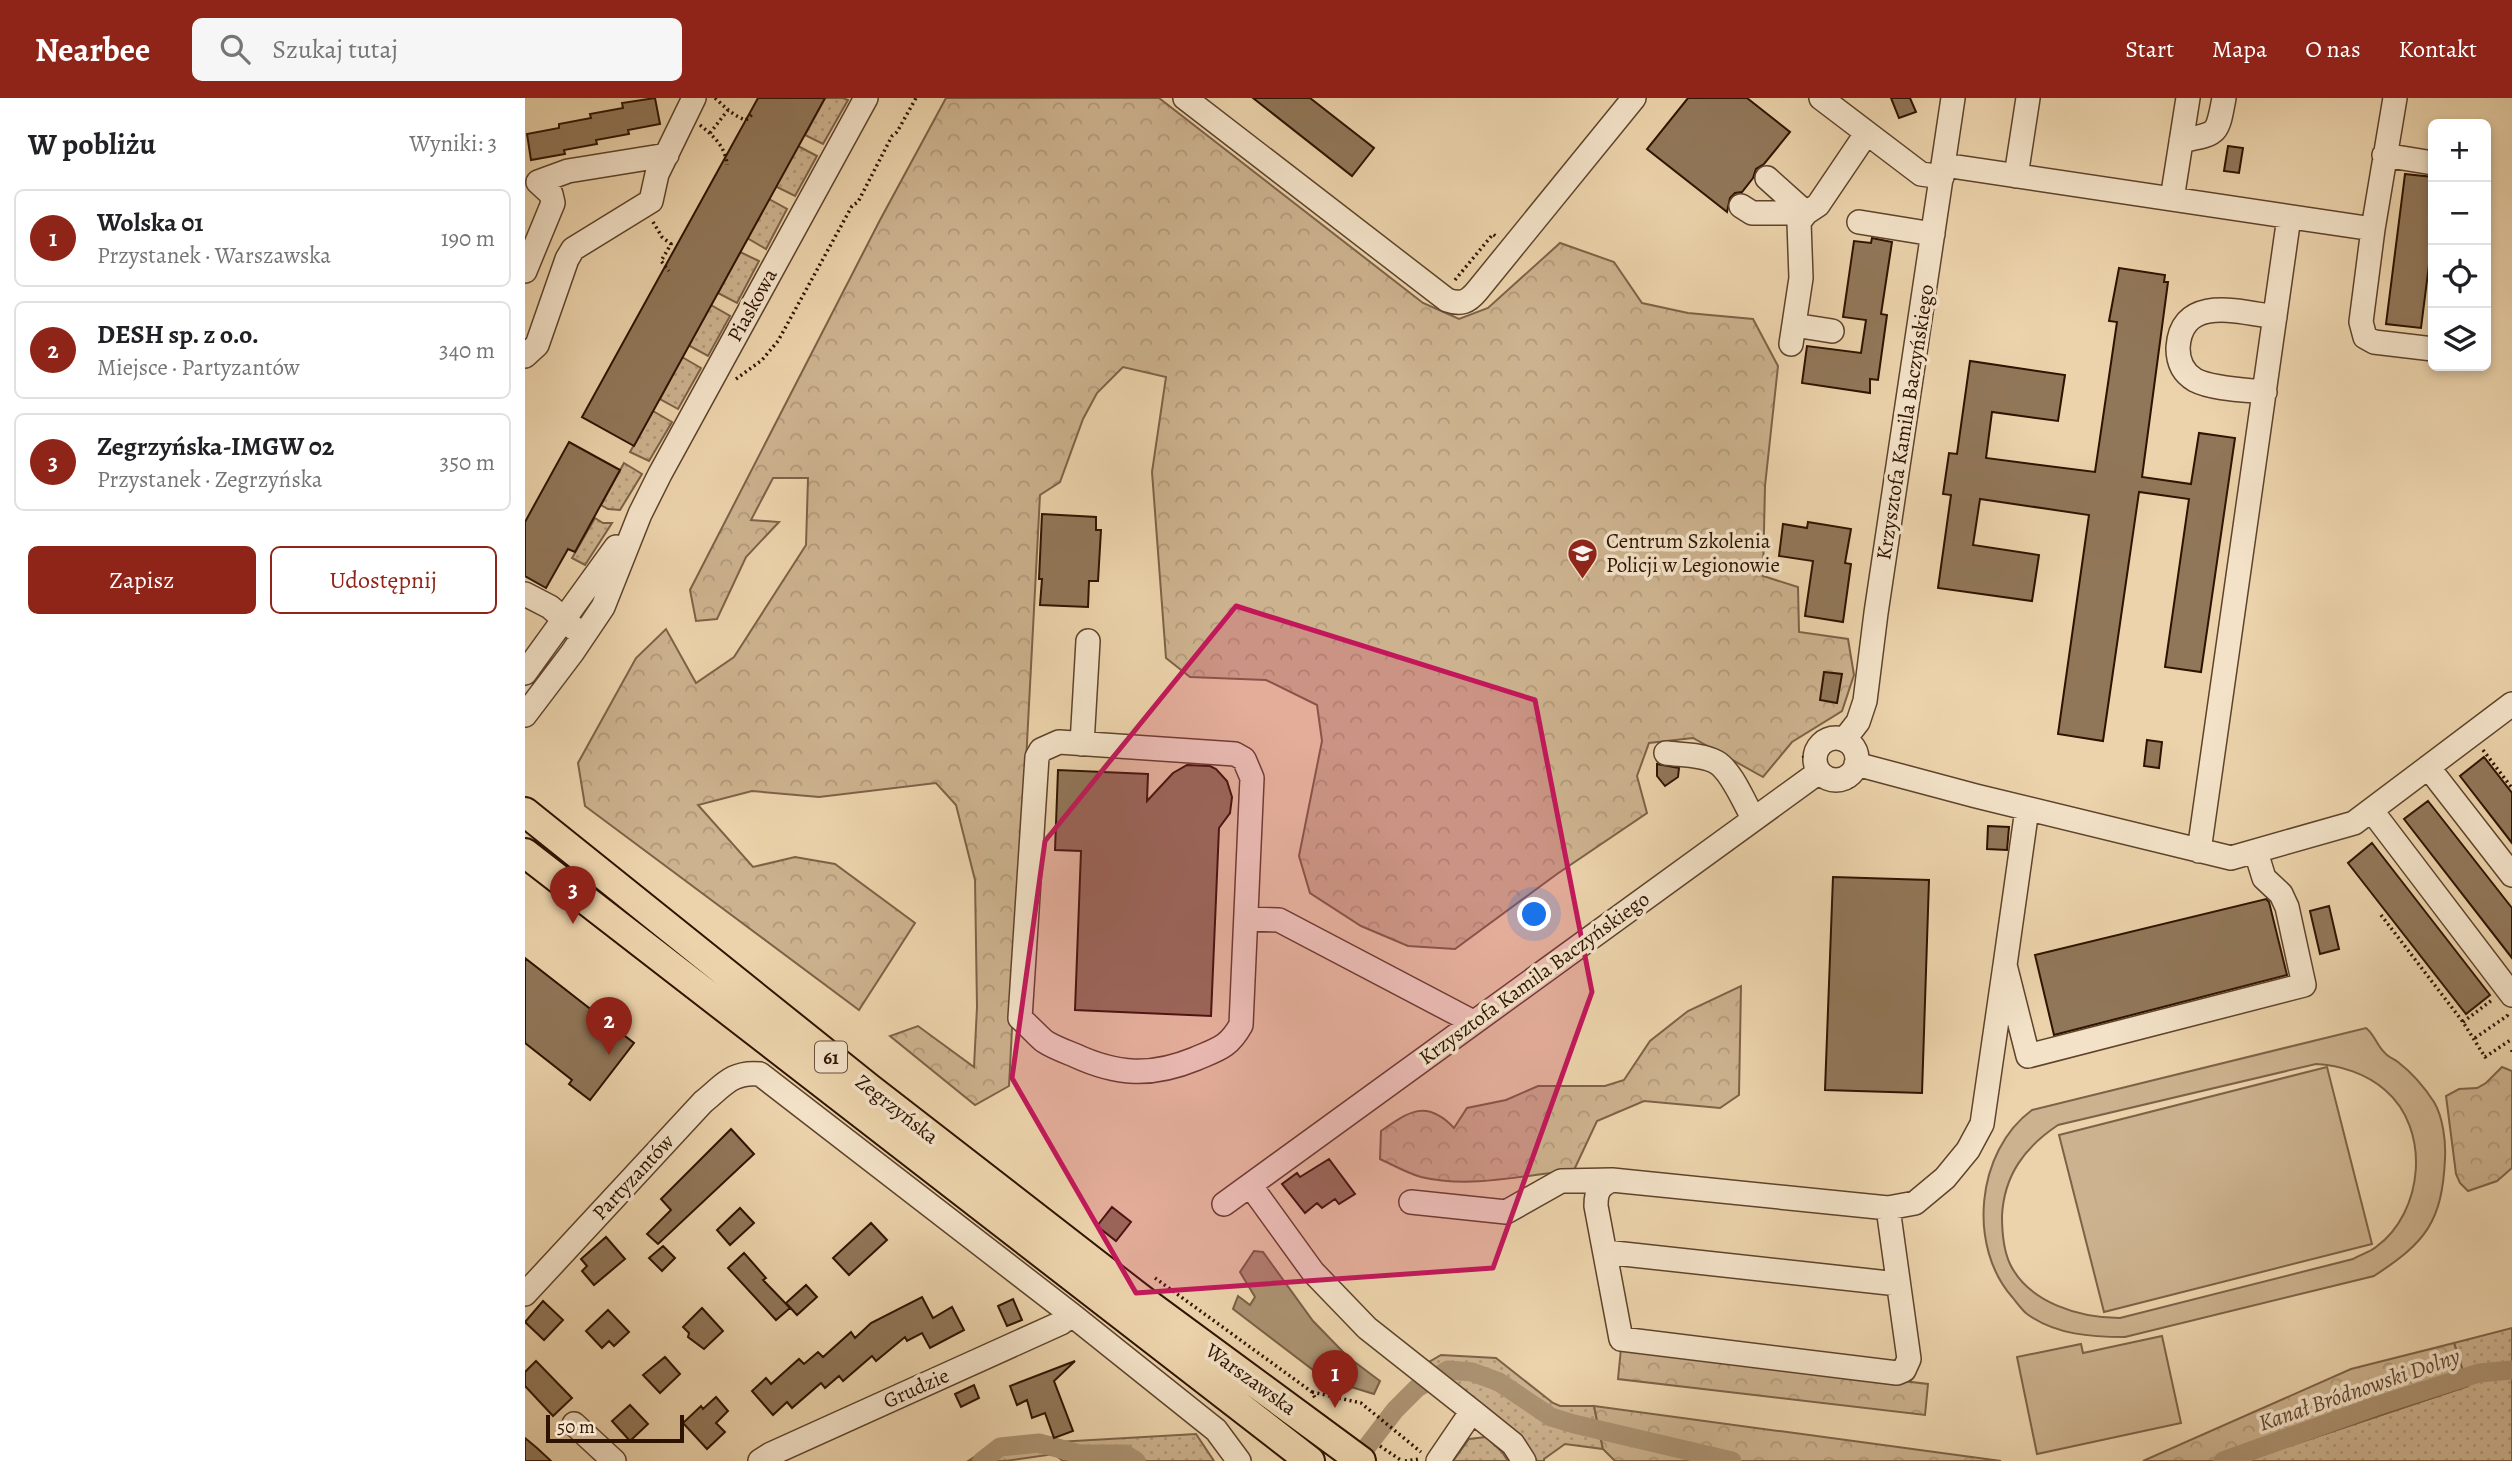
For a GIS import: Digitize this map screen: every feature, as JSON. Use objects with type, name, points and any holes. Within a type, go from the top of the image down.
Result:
[{"type":"main road","name":"Zegrzyńska","points":[[525,812],[869,1088],[1137,1295]]},
{"type":"main road","name":"Zegrzyńska","points":[[525,853],[1137,1295]]},
{"type":"main road","name":"Warszawska","points":[[1137,1295],[1336,1442],[1374,1457]]},
{"type":"main road","name":"Warszawska","points":[[1137,1295],[1310,1461]]},
{"type":"street","points":[[525,356],[537,345],[569,254],[579,243],[648,205],[653,197],[657,174],[694,98]]},
{"type":"street","name":"Piaskowa","points":[[525,715],[603,607],[640,514],[683,430],[866,98]]},
{"type":"street","points":[[1185,98],[1447,300],[1457,303],[1469,301],[1634,98]]},
{"type":"street","points":[[1821,98],[1921,174],[1943,171],[2016,176],[2373,229]]},
{"type":"street","name":"Krzysztofa Kamila Baczyńskiego","points":[[1841,733],[1858,722],[1865,701],[1953,98]]},
{"type":"street","points":[[2016,176],[2028,98]]},
{"type":"street","points":[[2172,199],[2188,98]]},
{"type":"street","points":[[2181,141],[2212,134],[2218,127],[2224,98]]},
{"type":"street","points":[[2395,98],[2384,155],[2361,322],[2364,337],[2374,342],[2428,343]]},
{"type":"street","points":[[1832,331],[1792,335],[1801,278],[1798,222],[1818,205],[1867,134]]},
{"type":"street","points":[[525,271],[553,204],[551,194],[538,182],[568,172],[667,155]]},
{"type":"street","points":[[2384,155],[2428,162]]},
{"type":"street","points":[[1767,178],[1806,213]]},
{"type":"street","points":[[1741,206],[1752,213],[1806,213]]},
{"type":"street","points":[[2199,851],[2289,217]]},
{"type":"street","points":[[1859,222],[1933,234]]},
{"type":"street","points":[[2265,393],[2195,380],[2182,369],[2178,355],[2179,340],[2182,329],[2193,316],[2204,311],[2221,309],[2275,317]]},
{"type":"street","name":"Piaskowa","points":[[525,673],[640,514]]},
{"type":"street","points":[[525,594],[550,607],[583,636]]},
{"type":"street","points":[[1082,744],[1088,641]]},
{"type":"street","points":[[1856,764],[2231,858],[2346,827],[2372,811],[2512,704]]},
{"type":"street","points":[[1841,733],[1854,750],[1856,764],[1843,779],[1830,779],[1819,772],[1815,757],[1822,743],[1837,738],[1841,733]]},
{"type":"street","points":[[1059,742],[1235,754],[1244,759],[1252,778],[1246,919],[1241,1025],[1231,1042],[1156,1072],[1112,1069],[1090,1063],[1045,1041],[1020,1018],[1037,757],[1041,750],[1059,742]]},
{"type":"street","points":[[1666,753],[1703,757],[1717,762],[1726,770],[1753,818]]},
{"type":"street","points":[[2428,767],[2512,875]]},
{"type":"street","name":"Krzysztofa Kamila Baczyńskiego","points":[[1224,1205],[1819,772]]},
{"type":"street","points":[[1411,1202],[1506,1212],[1561,1181],[1612,1180],[1888,1208],[1915,1203],[1945,1178],[1968,1150],[1982,1124],[2027,809]]},
{"type":"street","points":[[2372,811],[2507,998]]},
{"type":"street","points":[[2005,965],[2028,1056],[2304,985],[2287,907],[2281,894],[2265,878],[2256,852]]},
{"type":"street","points":[[1246,919],[1279,920],[1473,1022]]},
{"type":"street","name":"Partyzantów","points":[[525,1294],[703,1102],[735,1076],[750,1073],[768,1078],[1072,1315]]},
{"type":"street","points":[[1612,1180],[1601,1185],[1596,1194],[1621,1339],[1897,1373],[1905,1370],[1909,1359],[1888,1208]]},
{"type":"street","points":[[1256,1181],[1313,1272],[1367,1328],[1513,1444],[1524,1461]]},
{"type":"street","points":[[1605,1252],[1898,1284]]},
{"type":"street","points":[[1072,1315],[1216,1430],[1240,1461]]},
{"type":"street","name":"Grudzie","points":[[760,1461],[1061,1323],[1072,1315]]},
{"type":"street","points":[[1433,1460],[1464,1404]]},
{"type":"street","points":[[574,1424],[614,1461]]},
{"type":"path","points":[[715,98],[733,115],[746,120],[754,113]]},
{"type":"path","points":[[731,383],[762,360],[778,341],[852,206],[858,202],[878,166],[879,159],[916,98]]},
{"type":"path","points":[[727,165],[726,156],[710,133],[729,110]]},
{"type":"path","points":[[1455,280],[1493,234],[1511,250]]},
{"type":"path","points":[[664,240],[671,244],[661,261],[669,271]]},
{"type":"path","points":[[1797,762],[1803,758],[1816,736],[1841,733]]},
{"type":"path","points":[[2476,741],[2512,788]]},
{"type":"path","points":[[2381,915],[2475,1038],[2485,1057],[2512,1039]]},
{"type":"path","points":[[2463,1022],[2507,998],[2507,1016],[2475,1038]]},
{"type":"path","points":[[1137,1295],[1312,1392],[1360,1403],[1433,1460]]},
{"type":"path","points":[[1374,1457],[1402,1461]]},
{"type":"highlighted area","points":[[1236,606],[1535,700],[1592,992],[1493,1268],[1136,1293],[1012,1078],[1045,841]]},
{"type":"green space","points":[[825,98],[848,100],[823,144],[805,135]]},
{"type":"green space","points":[[946,98],[1159,98],[1423,303],[1459,319],[1488,308],[1560,243],[1614,262],[1642,303],[1688,313],[1753,319],[1778,366],[1765,486],[1763,576],[1798,587],[1799,632],[1848,639],[1854,675],[1842,711],[1792,742],[1763,777],[1693,738],[1649,743],[1637,776],[1647,813],[1557,874],[1455,949],[1408,946],[1361,926],[1310,893],[1299,856],[1322,741],[1317,705],[1266,680],[1190,677],[1166,658],[1152,472],[1166,377],[1123,367],[1097,393],[1083,419],[1060,482],[1040,495],[1009,1086],[975,1105],[890,1036],[918,1026],[974,1067],[977,1007],[975,880],[956,805],[936,783],[819,797],[752,791],[698,805],[753,867],[795,857],[835,864],[915,923],[859,1010],[585,806],[578,763],[636,658],[666,629],[696,683],[734,657],[806,545],[808,478],[773,478],[751,520],[779,522],[746,557],[717,619],[696,621],[690,590],[880,220]]},
{"type":"green space","points":[[798,146],[817,156],[795,196],[775,186]]},
{"type":"green space","points":[[769,199],[787,209],[766,249],[747,238]]},
{"type":"green space","points":[[740,252],[759,261],[737,303],[718,293]]},
{"type":"green space","points":[[711,305],[730,316],[708,356],[688,345]]},
{"type":"green space","points":[[682,357],[701,368],[678,409],[660,399]]},
{"type":"green space","points":[[653,411],[672,422],[649,461],[630,452]]},
{"type":"green space","points":[[624,463],[642,474],[620,510],[608,509],[601,505]]},
{"type":"green space","points":[[595,518],[603,523],[612,523],[585,565],[572,558]]},
{"type":"green space","points":[[1741,986],[1739,1095],[1720,1108],[1644,1101],[1597,1121],[1574,1170],[1459,1182],[1421,1177],[1380,1159],[1381,1131],[1400,1118],[1418,1111],[1435,1113],[1454,1128],[1467,1108],[1506,1100],[1538,1086],[1605,1086],[1624,1080],[1650,1041],[1688,1011]]},
{"type":"green space","points":[[2366,1028],[2386,1054],[2418,1080],[2437,1108],[2445,1145],[2440,1199],[2435,1215],[2419,1241],[2374,1276],[2125,1337],[2062,1331],[2038,1321],[2025,1312],[2013,1298],[1998,1277],[1989,1253],[1984,1227],[1984,1200],[1989,1174],[1999,1150],[2013,1128],[2032,1110]],"holes":[[[2316,1064],[2353,1071],[2378,1084],[2400,1107],[2410,1126],[2416,1170],[2412,1192],[2404,1213],[2392,1232],[2374,1249],[2353,1259],[2120,1318],[2089,1315],[2057,1306],[2030,1289],[2019,1278],[2010,1264],[2003,1240],[2002,1216],[2007,1188],[2018,1163],[2026,1153],[2058,1125]]]},
{"type":"green space","points":[[2327,1067],[2372,1244],[2104,1312],[2059,1135]]},
{"type":"green space","points":[[2502,1067],[2512,1071],[2512,1168],[2497,1181],[2468,1191],[2456,1174],[2446,1096],[2459,1089],[2477,1088]]},
{"type":"green space","points":[[2512,1328],[2512,1461],[2244,1461],[2467,1386],[2454,1343]]},
{"type":"green space","points":[[2162,1336],[2181,1423],[2037,1454],[2017,1357],[2081,1344],[2083,1353]]},
{"type":"green space","points":[[2454,1343],[2468,1386],[2244,1461],[2143,1461],[2351,1369]]},
{"type":"green space","points":[[1621,1348],[1928,1384],[1925,1415],[1618,1379]]},
{"type":"green space","points":[[1441,1355],[1496,1358],[1553,1403],[1560,1406],[1594,1406],[1603,1449],[1565,1444],[1544,1461],[1535,1461],[1520,1435],[1429,1362]]},
{"type":"green space","points":[[1594,1406],[2001,1461],[1615,1461],[1603,1449]]},
{"type":"green space","points":[[1196,1434],[1214,1461],[1063,1461],[1054,1454],[1005,1461],[968,1461],[999,1443],[1018,1437],[1041,1436],[1054,1438],[1057,1442]]},
{"type":"green space","points":[[1486,1437],[1508,1461],[1453,1461],[1469,1439]]},
{"type":"shaded area","points":[[1254,1251],[1263,1252],[1313,1321],[1348,1357],[1380,1381],[1374,1394],[1325,1379],[1233,1309],[1238,1296],[1250,1305],[1255,1297],[1240,1272]]},
{"type":"building","points":[[655,98],[660,124],[628,130],[629,134],[596,140],[597,144],[564,150],[565,154],[531,160],[527,134],[591,118],[590,114],[623,108],[622,103]]},
{"type":"building","points":[[758,98],[825,98],[634,446],[582,417]]},
{"type":"building","points":[[1253,98],[1310,98],[1374,148],[1352,176]]},
{"type":"building","points":[[1688,98],[1747,98],[1790,132],[1764,164],[1756,169],[1753,178],[1742,192],[1735,193],[1730,198],[1727,212],[1647,149]]},
{"type":"building","points":[[1891,98],[1910,98],[1916,112],[1899,118]]},
{"type":"building","points":[[2228,146],[2243,148],[2239,173],[2224,171]]},
{"type":"building","points":[[2405,174],[2428,176],[2428,273],[2421,328],[2386,324]]},
{"type":"building","points":[[1872,238],[1892,242],[1881,314],[1887,315],[1878,380],[1870,379],[1870,393],[1802,383],[1807,346],[1861,353],[1866,320],[1843,317],[1854,241],[1871,243]]},
{"type":"building","points":[[2119,268],[2165,275],[2164,282],[2168,282],[2142,477],[2191,484],[2199,433],[2235,438],[2201,672],[2165,667],[2189,499],[2139,492],[2103,741],[2058,734],[2089,515],[1980,499],[1973,545],[2039,555],[2032,601],[1938,588],[1951,495],[1943,494],[1949,453],[1957,454],[1970,361],[2065,375],[2058,421],[1992,412],[1986,458],[2095,472],[2117,322],[2109,321]]},
{"type":"building","points":[[569,442],[620,470],[575,552],[568,549],[546,588],[525,576],[525,522]]},
{"type":"building","points":[[1042,514],[1096,517],[1096,530],[1101,530],[1098,581],[1089,581],[1088,607],[1040,605]]},
{"type":"building","points":[[1808,522],[1851,529],[1845,563],[1851,564],[1843,622],[1805,616],[1813,561],[1779,556],[1783,524],[1807,528]]},
{"type":"building","points":[[1824,672],[1842,674],[1837,703],[1820,700]]},
{"type":"building","points":[[2147,740],[2162,742],[2159,768],[2144,766]]},
{"type":"building","points":[[2484,757],[2512,793],[2512,843],[2460,776]]},
{"type":"building","points":[[1657,764],[1679,768],[1678,777],[1665,786],[1657,776]]},
{"type":"building","points":[[1187,765],[1210,766],[1216,769],[1227,781],[1232,797],[1230,813],[1219,828],[1211,1016],[1075,1010],[1081,851],[1055,850],[1058,770],[1148,774],[1147,801],[1173,773]]},
{"type":"building","points":[[2428,801],[2512,908],[2512,958],[2404,819]]},
{"type":"building","points":[[1988,826],[2009,827],[2007,850],[1987,849]]},
{"type":"building","points":[[2372,843],[2490,995],[2466,1014],[2348,863]]},
{"type":"building","points":[[1833,877],[1929,880],[1922,1093],[1825,1090]]},
{"type":"building","points":[[2266,899],[2287,975],[2054,1035],[2035,955]]},
{"type":"building","points":[[2329,906],[2339,949],[2320,954],[2310,911]]},
{"type":"building","points":[[525,958],[634,1043],[590,1100],[569,1084],[572,1080],[525,1043]]},
{"type":"building","points":[[731,1129],[754,1154],[658,1244],[647,1234],[671,1210],[661,1199]]},
{"type":"building","points":[[1329,1159],[1355,1194],[1339,1204],[1335,1199],[1322,1208],[1317,1203],[1305,1213],[1282,1184],[1297,1173],[1300,1177]]},
{"type":"building","points":[[1112,1207],[1131,1222],[1116,1241],[1097,1226]]},
{"type":"building","points":[[740,1208],[754,1223],[730,1245],[717,1230]]},
{"type":"building","points":[[871,1223],[887,1240],[849,1275],[833,1258]]},
{"type":"building","points":[[606,1237],[625,1259],[594,1285],[582,1271],[587,1266],[581,1259]]},
{"type":"building","points":[[663,1246],[675,1258],[662,1271],[649,1258]]},
{"type":"building","points":[[744,1253],[766,1278],[763,1280],[790,1308],[776,1320],[728,1268]]},
{"type":"building","points":[[806,1285],[817,1297],[797,1315],[786,1303]]},
{"type":"building","points":[[922,1297],[933,1318],[952,1307],[964,1330],[930,1348],[922,1333],[907,1341],[905,1337],[876,1361],[872,1356],[843,1381],[839,1376],[825,1388],[821,1383],[792,1408],[787,1402],[773,1415],[752,1391],[766,1378],[771,1384],[799,1359],[804,1364],[818,1352],[823,1357],[851,1332],[855,1338],[871,1323]]},
{"type":"building","points":[[1013,1299],[1022,1320],[1007,1326],[998,1306]]},
{"type":"building","points":[[543,1301],[563,1320],[544,1340],[525,1322]]},
{"type":"building","points":[[702,1308],[723,1331],[704,1349],[688,1337],[689,1333],[683,1327]]},
{"type":"building","points":[[608,1310],[629,1332],[614,1346],[609,1341],[602,1348],[586,1331]]},
{"type":"building","points":[[665,1357],[680,1374],[660,1393],[643,1375]]},
{"type":"building","points":[[536,1361],[572,1398],[553,1416],[525,1386],[525,1372]]},
{"type":"building","points":[[1075,1361],[1054,1381],[1073,1431],[1054,1438],[1045,1413],[1032,1418],[1027,1400],[1017,1405],[1010,1386]]},
{"type":"building","points":[[974,1385],[979,1398],[961,1407],[955,1394]]},
{"type":"building","points":[[716,1397],[728,1411],[716,1423],[725,1432],[707,1449],[683,1423],[701,1406],[703,1409]]},
{"type":"building","points":[[630,1405],[648,1424],[630,1441],[612,1421]]},
{"type":"building","points":[[525,1438],[537,1448],[551,1461],[525,1461]]},
{"type":"waterway","name":"Kanał Bródnowski Dolny","points":[[1356,1461],[1395,1410],[1417,1388],[1448,1370],[1472,1372],[1499,1382],[1551,1417],[1732,1461]]},
{"type":"waterway","name":"Kanał Bródnowski Dolny","points":[[2223,1461],[2376,1406],[2479,1373],[2512,1370]]},
{"type":"waterway","name":"Kanał Bródnowski Dolny","points":[[982,1461],[1000,1447],[1039,1443],[1079,1454],[1125,1454],[1136,1461]]},
{"type":"place","name":"Centrum Szkolenia Policji w Legionowie","points":[[1583,580]]},
{"type":"place","name":"Zegrzyńska-IMGW 02","points":[[573,924]]},
{"type":"place","name":"DESH sp. z o.o.","points":[[609,1055]]},
{"type":"place","name":"Wolska 01","points":[[1335,1408]]}]
